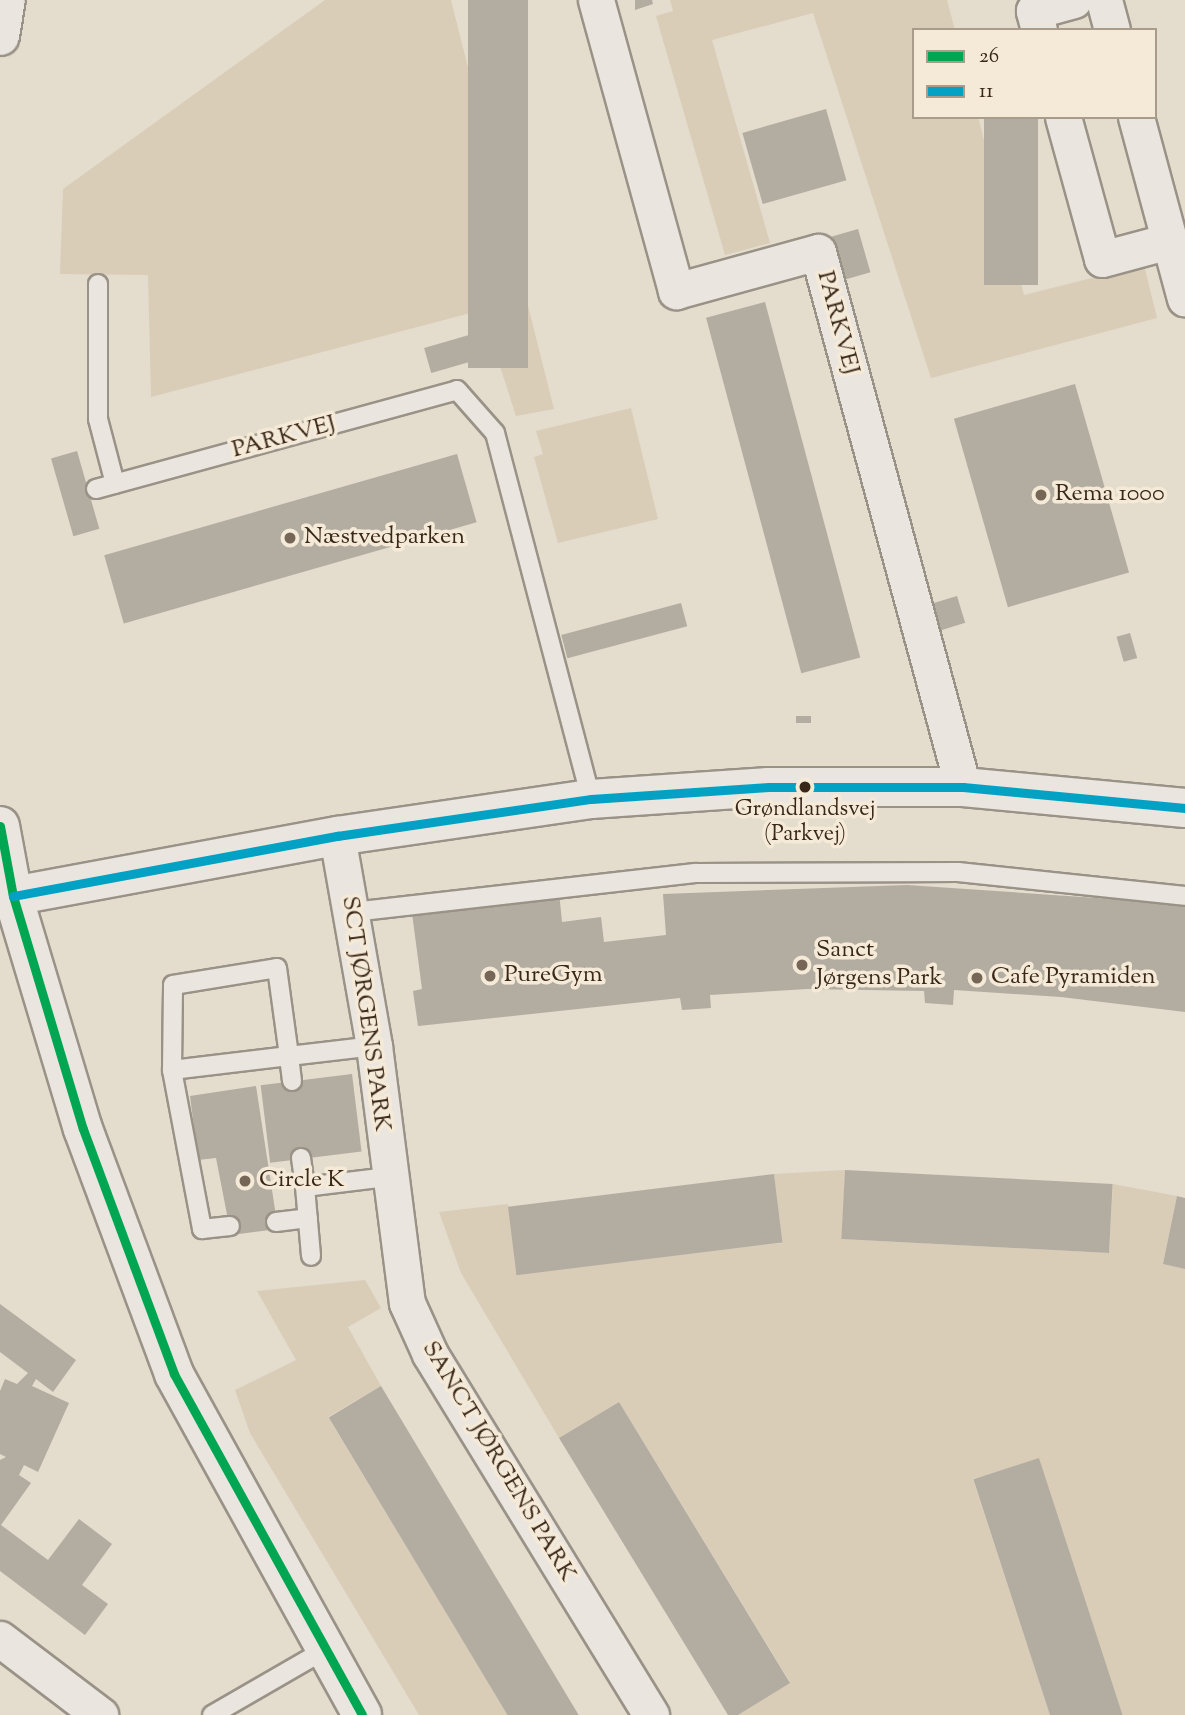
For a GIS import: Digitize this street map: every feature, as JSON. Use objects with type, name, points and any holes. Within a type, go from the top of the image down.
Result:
[{"type":"street","points":[[0,36],[6,0]]},
{"type":"street","name":"PARKVEJ","points":[[596,0],[676,291],[818,253],[963,787]]},
{"type":"street","points":[[1038,28],[1034,11],[1074,0]]},
{"type":"street","points":[[1104,0],[1111,28]]},
{"type":"street","points":[[1064,119],[1102,259],[1179,267],[1137,119]]},
{"type":"street","points":[[13,897],[337,836],[591,799],[769,787],[963,787],[1185,808]]},
{"type":"street","points":[[0,826],[13,897],[83,1129],[174,1374],[323,1651],[362,1715]]},
{"type":"street","name":"SCT JØRGENS PARK","points":[[337,836],[353,912],[373,1046],[389,1184]]},
{"type":"street","name":"SANCT JØRGENS PARK","points":[[389,1184],[407,1303],[430,1354],[651,1715]]},
{"type":"street","points":[[0,1639],[100,1715]]},
{"type":"lane","points":[[98,284],[98,419],[115,484]]},
{"type":"lane","name":"PARKVEJ","points":[[96,489],[457,390],[495,433],[591,799]]},
{"type":"lane","points":[[353,912],[695,873],[958,872],[1185,896]]},
{"type":"lane","points":[[230,1226],[202,1229],[172,1070],[173,985],[277,968],[292,1081]]},
{"type":"lane","points":[[172,1070],[373,1046]]},
{"type":"lane","points":[[301,1158],[311,1256]]},
{"type":"lane","points":[[305,1187],[389,1184]]},
{"type":"lane","points":[[276,1222],[308,1219]]},
{"type":"lane","points":[[212,1715],[323,1651]]},
{"type":"shaded area","points":[[325,0],[451,0],[554,409],[516,416],[482,310],[151,397],[148,275],[60,274],[63,189]]},
{"type":"shaded area","points":[[670,0],[947,0],[954,28],[912,28],[912,119],[979,119],[1024,295],[1144,265],[1157,318],[931,378],[813,13],[712,40],[770,243],[725,255],[656,16],[673,11]]},
{"type":"shaded area","points":[[631,408],[658,519],[558,543],[534,457],[543,454],[536,431]]},
{"type":"shaded area","points":[[845,1170],[842,1239],[1109,1253],[1113,1184],[1177,1196],[1163,1264],[1185,1269],[1185,1715],[1122,1715],[1039,1459],[973,1479],[1050,1715],[738,1715],[790,1682],[619,1402],[559,1438],[461,1273],[439,1212],[508,1204],[516,1273],[782,1243],[774,1174]]},
{"type":"shaded area","points":[[365,1280],[381,1308],[348,1327],[381,1386],[328,1417],[508,1715],[419,1715],[250,1433],[235,1390],[296,1360],[257,1291]]},
{"type":"building","points":[[468,0],[528,0],[528,368],[468,368]]},
{"type":"building","points":[[635,0],[652,0],[653,4],[635,10]]},
{"type":"building","points":[[826,109],[846,180],[763,204],[742,133]]},
{"type":"building","points":[[984,119],[1038,119],[1038,285],[984,285]]},
{"type":"building","points":[[858,229],[870,272],[844,280],[832,236]]},
{"type":"building","points":[[765,302],[860,657],[801,673],[706,318]]},
{"type":"building","points":[[476,333],[483,358],[431,373],[424,348]]},
{"type":"building","name":"Rema 1000","points":[[1075,384],[1129,572],[1008,607],[954,419]]},
{"type":"building","points":[[77,451],[99,529],[73,536],[51,458]]},
{"type":"building","name":"Næstvedparken","points":[[457,454],[477,522],[124,623],[104,555]]},
{"type":"building","points":[[957,596],[965,623],[940,630],[932,604]]},
{"type":"building","points":[[681,603],[687,626],[567,658],[561,635]]},
{"type":"building","points":[[1130,633],[1137,658],[1124,662],[1117,637]]},
{"type":"building","points":[[796,716],[811,716],[811,723],[796,723]]},
{"type":"building","name":"Sanct Jørgens Park","points":[[907,885],[1185,904],[1185,1012],[1061,997],[954,990],[953,1005],[925,1003],[924,991],[807,989],[710,995],[711,1008],[682,1010],[680,998],[418,1026],[413,991],[422,989],[412,913],[559,892],[562,922],[601,917],[604,942],[666,935],[663,894]]},
{"type":"building","points":[[352,1074],[362,1151],[270,1163],[261,1085]]},
{"type":"building","name":"Circle K","points":[[256,1086],[278,1229],[231,1235],[216,1158],[198,1160],[190,1096]]},
{"type":"building","points":[[845,1170],[1113,1184],[1109,1253],[841,1239]]},
{"type":"building","points":[[774,1174],[782,1242],[516,1275],[508,1207]]},
{"type":"building","points":[[1177,1196],[1185,1198],[1185,1269],[1163,1264]]},
{"type":"building","points":[[0,1304],[76,1360],[53,1392],[36,1379],[32,1386],[69,1403],[38,1472],[24,1465],[19,1475],[31,1483],[1,1525],[48,1560],[79,1519],[112,1544],[82,1585],[108,1604],[85,1635],[0,1571],[0,1460],[6,1457],[0,1454],[0,1391],[5,1379],[17,1384],[28,1373],[0,1352]]},
{"type":"building","points":[[381,1386],[579,1715],[508,1715],[329,1417]]},
{"type":"building","points":[[619,1402],[790,1683],[738,1715],[728,1715],[559,1438]]},
{"type":"building","points":[[1039,1458],[1122,1715],[1050,1715],[973,1479]]},
{"type":"transit line","name":"11","points":[[13,896],[337,836],[591,799],[769,787],[963,787],[1185,808]]},
{"type":"transit line","name":"26","points":[[0,826],[13,896],[83,1129],[174,1374],[362,1715]]},
{"type":"place","name":"Rema 1000","points":[[1041,495]]},
{"type":"place","name":"Næstvedparken","points":[[290,538]]},
{"type":"place","name":"Grøndlandsvej (Parkvej)","points":[[805,787]]},
{"type":"place","name":"Sanct Jørgens Park","points":[[802,965]]},
{"type":"place","name":"PureGym","points":[[490,976]]},
{"type":"place","name":"Cafe Pyramiden","points":[[977,978]]},
{"type":"place","name":"Circle K","points":[[245,1181]]}]
